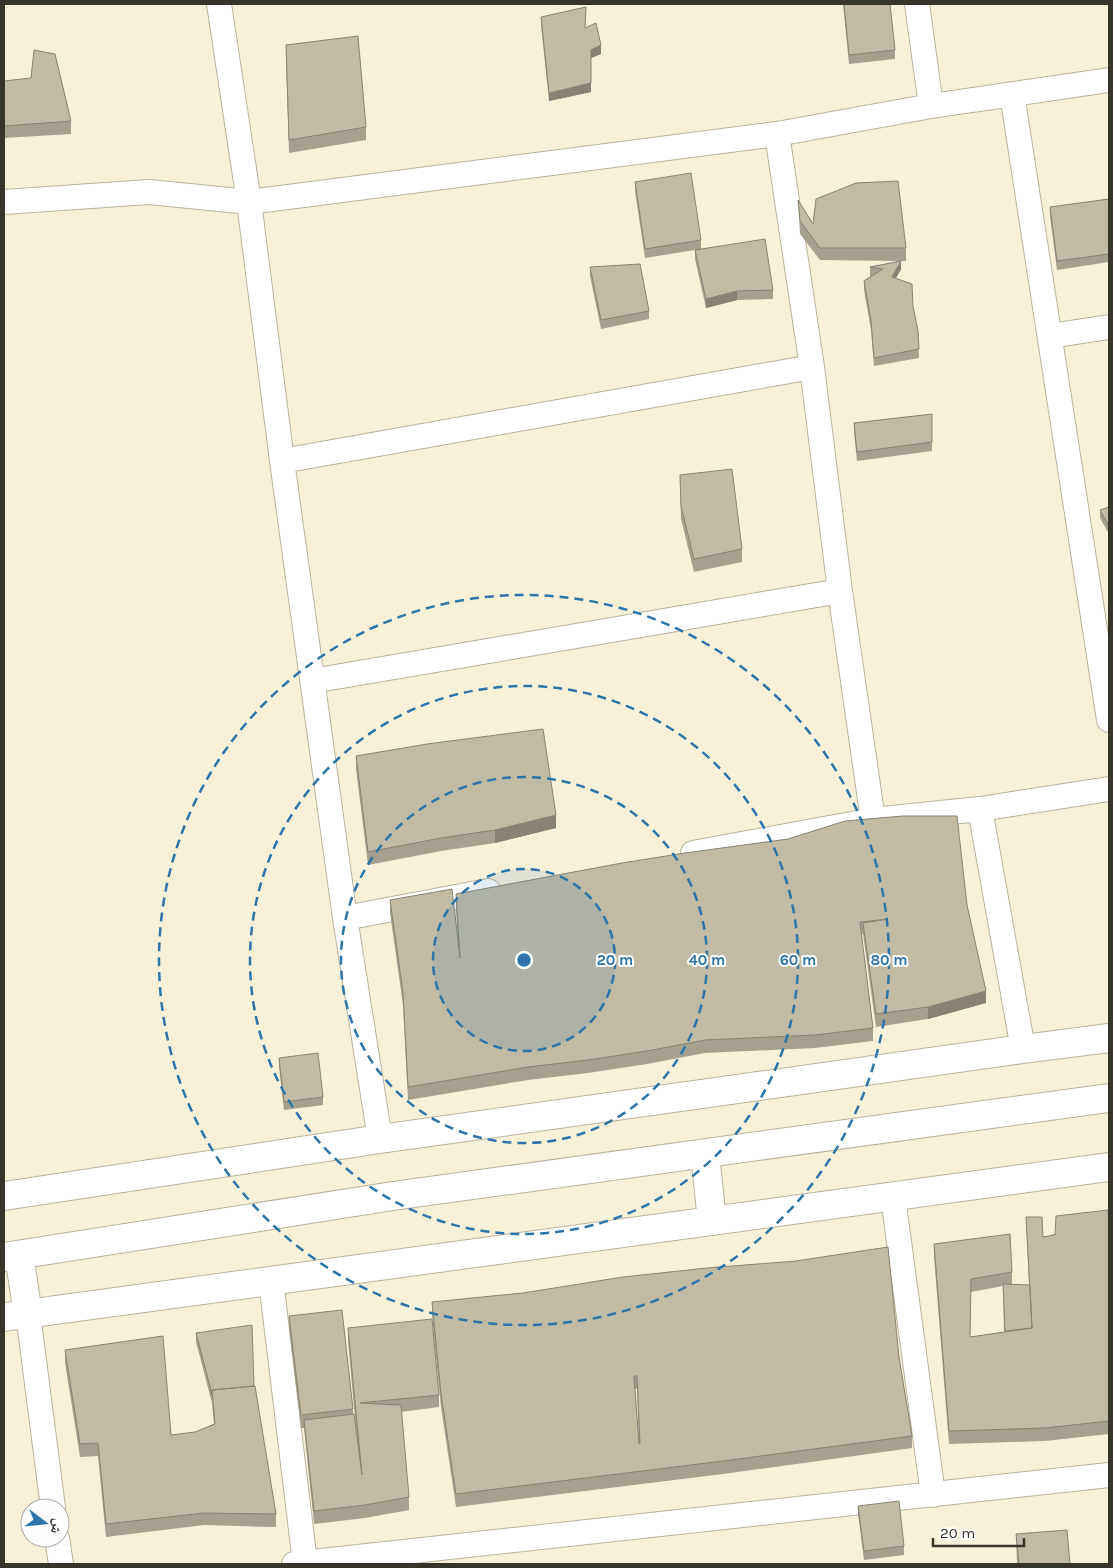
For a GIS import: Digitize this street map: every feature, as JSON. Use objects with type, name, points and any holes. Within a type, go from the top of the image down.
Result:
[{"type":"main road","points":[[4,1196],[380,1139],[1023,1048],[1109,1038]]},
{"type":"main road","points":[[1109,1098],[393,1196],[12,1256],[16,1316],[1109,1167]]},
{"type":"main road","points":[[705,1154],[712,1221]]},
{"type":"street","points":[[218,4],[249,202],[282,461],[345,918],[380,1139]]},
{"type":"street","points":[[918,4],[931,106]]},
{"type":"street","points":[[4,202],[149,192],[249,202],[777,134],[931,106],[1109,80]]},
{"type":"street","points":[[1012,94],[1109,720]]},
{"type":"street","points":[[777,134],[812,367],[840,591],[873,820]]},
{"type":"street","points":[[1050,336],[1109,327]]},
{"type":"street","points":[[282,461],[812,367]]},
{"type":"street","points":[[312,681],[840,591]]},
{"type":"street","points":[[668,858],[873,820],[980,809],[1109,789]]},
{"type":"street","points":[[980,809],[1023,1048]]},
{"type":"street","points":[[345,918],[511,887]]},
{"type":"street","points":[[893,1197],[933,1495]]},
{"type":"street","points":[[271,1281],[299,1564],[1109,1476]]},
{"type":"street","points":[[16,1316],[51,1498]]},
{"type":"street","points":[[59,1548],[61,1564]]},
{"type":"building","points":[[844,4],[890,4],[895,50],[849,55]]},
{"type":"building","points":[[586,7],[585,28],[596,23],[601,45],[591,50],[591,83],[549,93],[541,17]]},
{"type":"building","points":[[358,36],[366,127],[289,140],[286,45]]},
{"type":"building","points":[[34,50],[55,54],[71,121],[4,126],[4,81],[31,78]]},
{"type":"building","points":[[691,173],[701,240],[645,249],[635,182]]},
{"type":"building","points":[[898,181],[906,248],[820,248],[800,221],[798,200],[813,224],[816,199],[856,183]]},
{"type":"building","points":[[1109,199],[1109,254],[1057,261],[1050,207]]},
{"type":"building","points":[[765,239],[773,290],[737,291],[706,299],[695,250]]},
{"type":"building","points":[[901,261],[892,277],[912,284],[919,349],[874,358],[871,321],[864,281],[883,269],[870,267]]},
{"type":"building","points":[[640,264],[649,311],[601,320],[590,267]]},
{"type":"building","points":[[932,414],[932,442],[857,452],[854,423]]},
{"type":"building","points":[[732,469],[742,549],[694,559],[681,506],[680,475]]},
{"type":"building","points":[[1109,507],[1109,526],[1100,510]]},
{"type":"building","points":[[543,729],[556,815],[495,830],[368,852],[356,756],[427,744]]},
{"type":"building","points":[[903,816],[957,816],[967,905],[986,991],[928,1007],[876,1014],[863,923],[888,919],[860,922],[873,1028],[815,1035],[705,1040],[647,1051],[528,1067],[408,1087],[403,992],[390,900],[452,889],[460,958],[456,894],[622,863],[788,839],[845,821]]},
{"type":"building","points":[[318,1053],[323,1097],[284,1102],[279,1058]]},
{"type":"building","points":[[1108,1210],[1109,1421],[1045,1428],[949,1431],[934,1244],[1010,1234],[1012,1272],[971,1279],[970,1337],[1032,1328],[1026,1217],[1042,1217],[1043,1237],[1055,1235],[1056,1216]]},
{"type":"building","points":[[888,1247],[899,1357],[912,1436],[456,1494],[441,1394],[432,1302],[523,1293],[623,1277],[796,1261]],"holes":[[[634,1376],[637,1376],[640,1444]]]},
{"type":"building","points":[[1003,1284],[1030,1285],[1032,1328],[1005,1331]]},
{"type":"building","points":[[342,1310],[353,1409],[301,1415],[289,1316]]},
{"type":"building","points":[[432,1319],[439,1395],[360,1403],[401,1405],[409,1497],[314,1511],[304,1420],[354,1414],[362,1475],[348,1328]]},
{"type":"building","points":[[252,1325],[254,1386],[212,1390],[212,1394],[196,1333]]},
{"type":"building","points":[[163,1336],[171,1435],[195,1432],[215,1424],[212,1390],[255,1386],[276,1514],[204,1513],[106,1524],[98,1443],[80,1444],[65,1350]]},
{"type":"building","points":[[899,1501],[904,1546],[864,1551],[858,1506]]},
{"type":"building","points":[[1067,1530],[1070,1564],[1019,1564],[1016,1534]]}]
